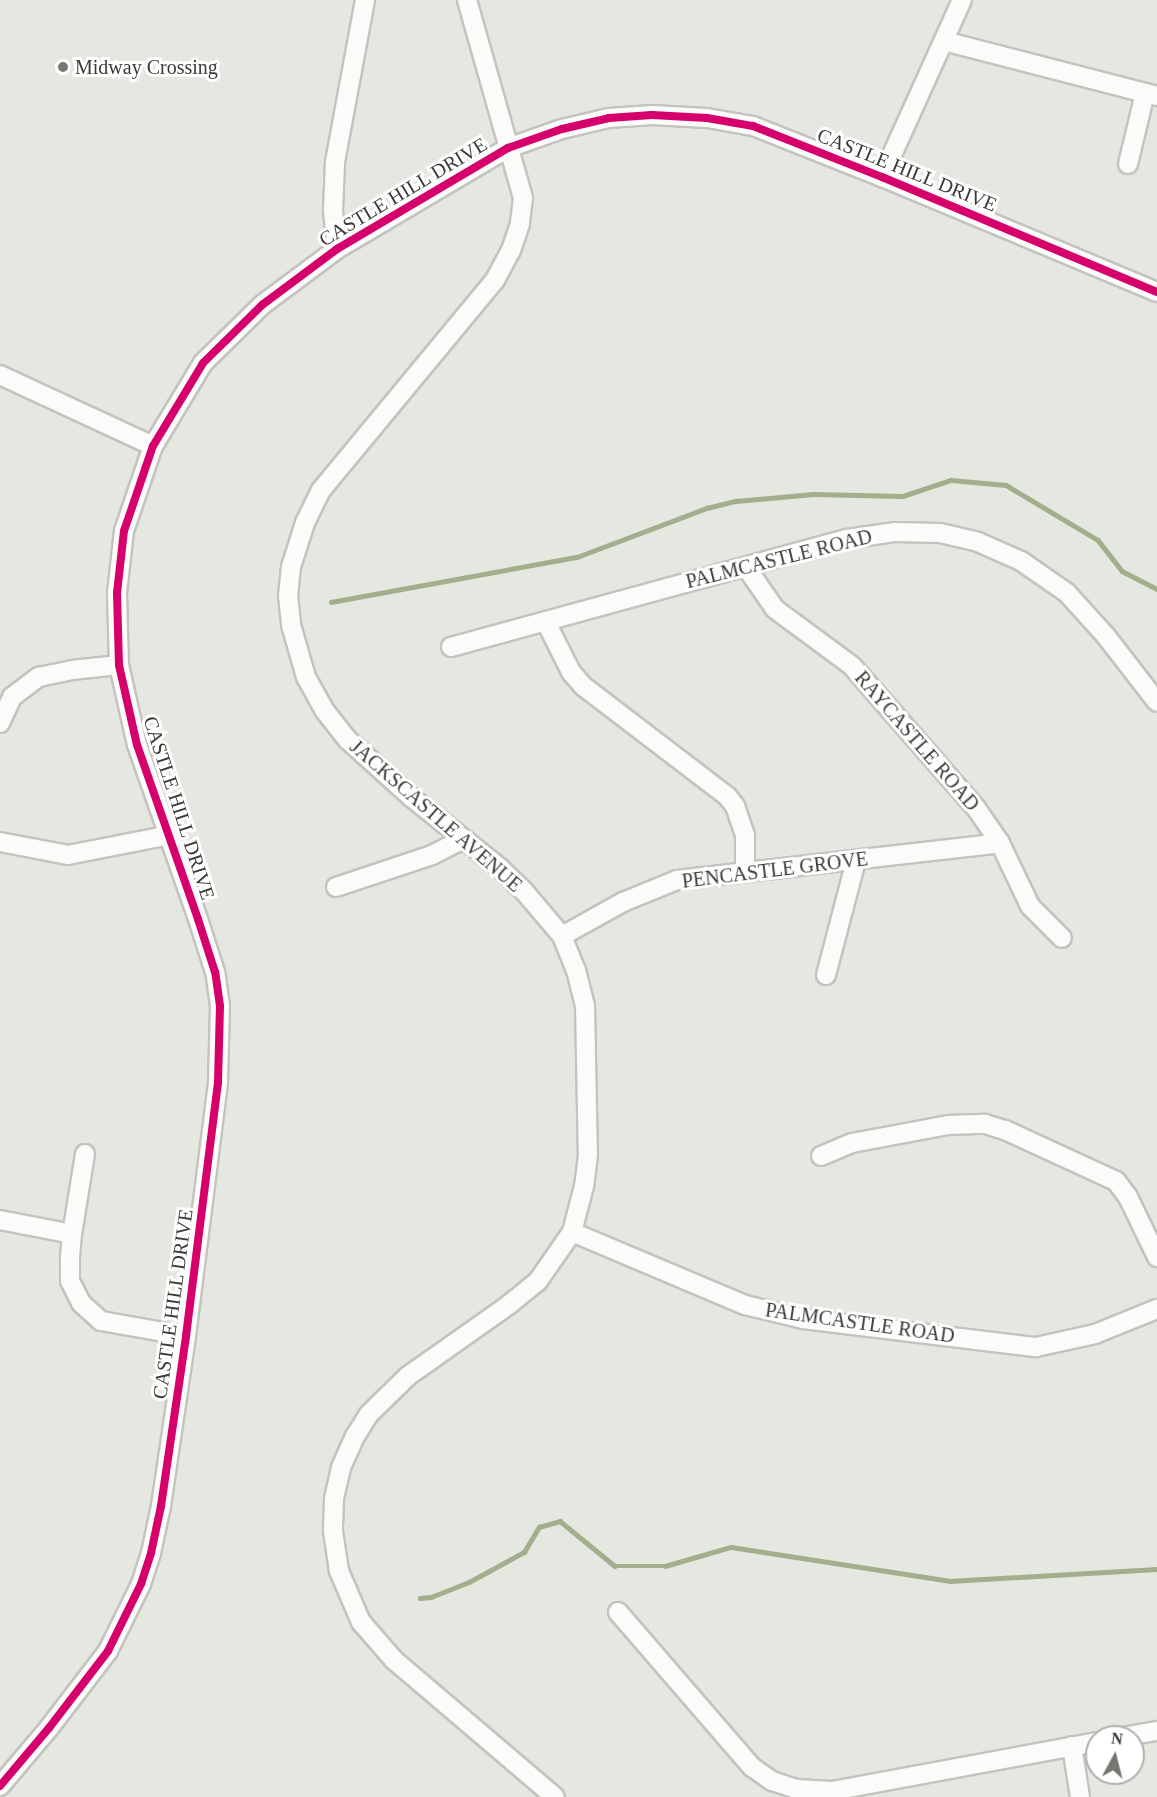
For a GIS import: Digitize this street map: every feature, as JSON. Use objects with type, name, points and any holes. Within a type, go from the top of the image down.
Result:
[{"type":"street","points":[[337,249],[333,210],[335,162],[366,0]]},
{"type":"street","name":"JACKSCASTLE AVENUE","points":[[467,0],[523,198],[520,224],[511,250],[495,280],[321,490],[305,523],[291,567],[288,595],[291,625],[306,677],[325,711],[348,740],[411,797],[524,890],[561,936],[576,970],[585,1005],[588,1155],[584,1186],[572,1232],[538,1281],[510,1304],[408,1376],[369,1414],[355,1436],[341,1468],[333,1510],[333,1531],[339,1571],[361,1622],[394,1660],[555,1797]]},
{"type":"street","points":[[882,177],[962,0]]},
{"type":"street","points":[[944,41],[1151,94],[1128,164]]},
{"type":"street","name":"CASTLE HILL DRIVE","points":[[0,1786],[49,1728],[108,1651],[141,1584],[151,1553],[161,1506],[186,1336],[218,1082],[220,1006],[214,972],[170,835],[137,746],[119,665],[117,593],[124,531],[153,446],[203,363],[228,335],[262,305],[337,249],[508,148],[562,129],[609,118],[652,115],[707,118],[753,126],[882,177],[1157,292]]},
{"type":"street","points":[[0,375],[153,446]]},
{"type":"street","name":"PALMCASTLE ROAD","points":[[451,647],[847,539],[895,532],[940,533],[978,542],[1021,561],[1067,593],[1106,636],[1157,702]]},
{"type":"street","name":"RAYCASTLE ROAD","points":[[746,567],[775,609],[828,648],[865,680],[976,808],[1000,843],[1030,906],[1062,938]]},
{"type":"street","points":[[546,622],[571,672],[597,700],[718,788],[735,806],[745,835],[745,871]]},
{"type":"street","points":[[0,723],[12,697],[39,677],[72,670],[119,665]]},
{"type":"street","points":[[0,842],[68,855],[170,835]]},
{"type":"street","points":[[336,887],[432,855],[463,839]]},
{"type":"street","name":"PENCASTLE GROVE","points":[[561,936],[623,902],[668,883],[745,871],[856,861],[1000,843]]},
{"type":"street","points":[[826,975],[856,861]]},
{"type":"street","points":[[820,1156],[852,1143],[948,1125],[985,1124],[1005,1130],[1116,1180],[1128,1197],[1157,1257]]},
{"type":"street","points":[[86,1154],[72,1234],[70,1281],[81,1303],[101,1321],[186,1336]]},
{"type":"street","points":[[0,1220],[72,1234]]},
{"type":"street","name":"PALMCASTLE ROAD","points":[[572,1232],[745,1305],[803,1319],[1036,1347],[1095,1335],[1157,1309]]},
{"type":"street","points":[[618,1612],[752,1767],[772,1781],[796,1789],[832,1791],[1085,1744]]},
{"type":"street","points":[[1072,1746],[1080,1797]]},
{"type":"waterway","points":[[331,602],[577,557],[707,508],[736,501],[813,494],[903,496],[951,480],[1006,485],[1098,540],[1122,571],[1157,589]]},
{"type":"waterway","points":[[420,1598],[431,1597],[469,1582],[524,1552],[539,1527],[560,1521],[615,1566],[665,1566],[731,1547],[950,1581],[1157,1569]]},
{"type":"cycle path","points":[[0,1786],[49,1728],[108,1651],[141,1584],[151,1553],[161,1506],[186,1336],[218,1082],[220,1006],[215,972],[137,745],[119,665],[117,593],[124,531],[153,446],[203,363],[262,305],[337,249],[508,148],[562,129],[609,118],[652,115],[707,118],[753,126],[882,177],[1157,292]]},
{"type":"place","name":"Midway Crossing","points":[[63,67]]}]
